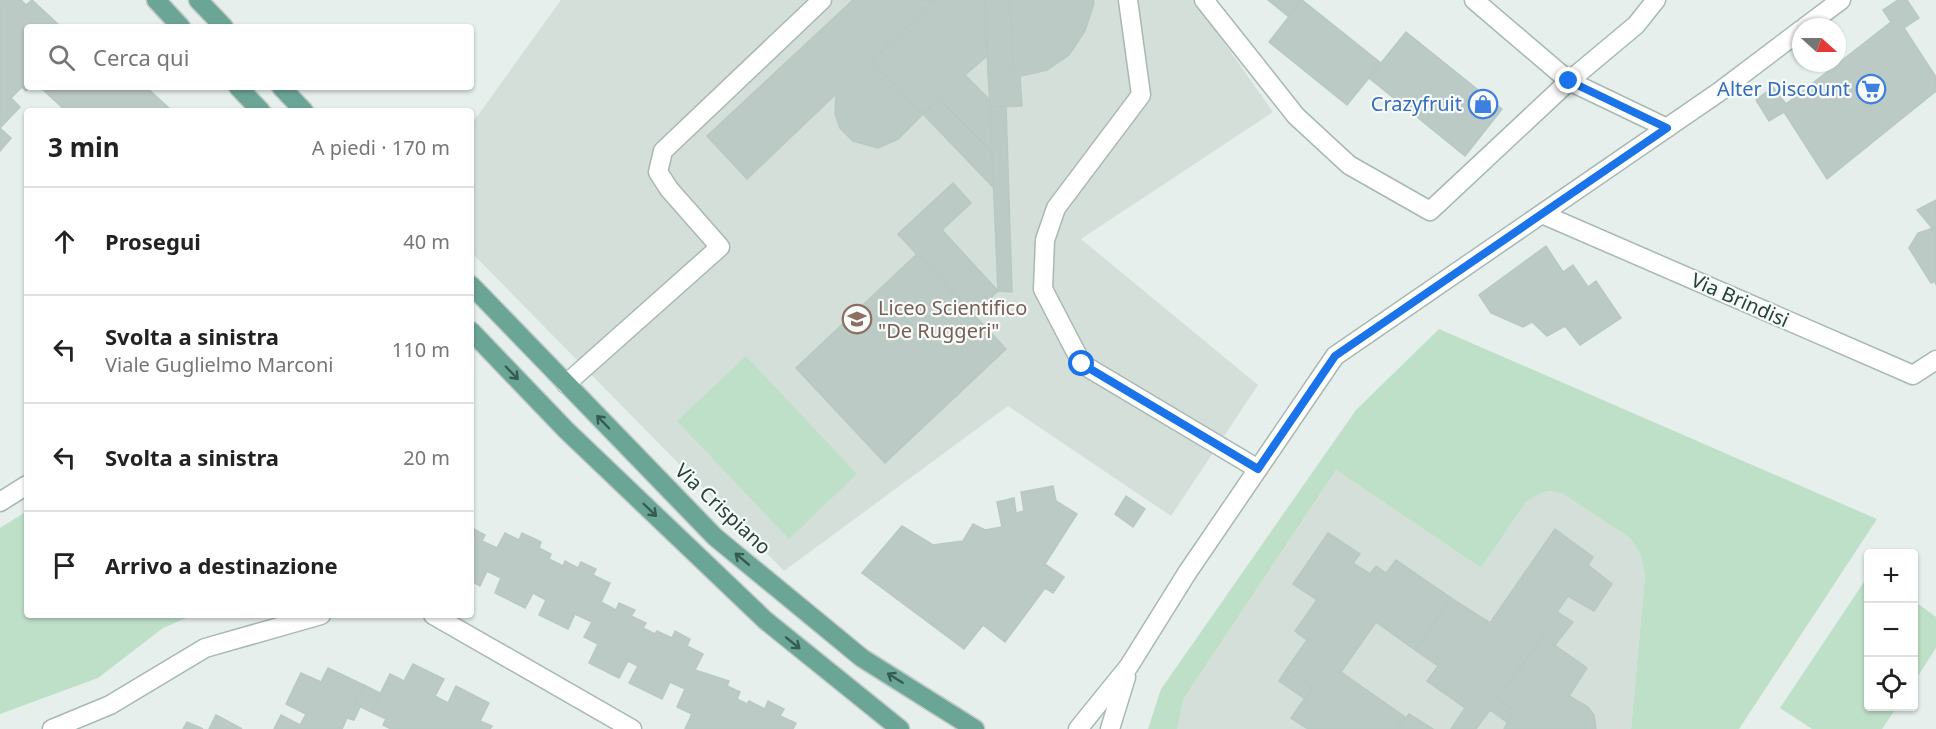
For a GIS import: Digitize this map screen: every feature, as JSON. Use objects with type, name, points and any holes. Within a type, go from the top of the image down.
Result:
[{"type":"main road","points":[[156,0],[178,24]]},
{"type":"main road","points":[[198,0],[221,24]]},
{"type":"main road","points":[[241,90],[258,108]]},
{"type":"main road","points":[[284,90],[301,108]]},
{"type":"main road","name":"Via Crispiano","points":[[474,288],[715,537],[862,658],[975,729]]},
{"type":"main road","points":[[474,334],[566,430],[765,620],[900,729]]},
{"type":"street","points":[[566,384],[720,247],[669,189],[658,172],[663,151],[822,0]]},
{"type":"street","points":[[1128,0],[1141,94],[1056,208],[1045,240],[1043,289],[1082,364],[1258,469]]},
{"type":"street","points":[[1204,0],[1296,116],[1349,165],[1430,210],[1569,81],[1636,25],[1656,0]]},
{"type":"street","points":[[1474,0],[1569,81],[1667,128]]},
{"type":"street","points":[[1817,18],[1841,0]]},
{"type":"street","points":[[1078,729],[1129,666],[1187,573],[1335,356],[1667,128],[1792,37]]},
{"type":"street","name":"Via Brindisi","points":[[1542,214],[1913,375],[1936,360]]},
{"type":"street","points":[[0,502],[24,487]]},
{"type":"street","points":[[52,729],[110,705],[205,648],[310,618]]},
{"type":"street","points":[[438,618],[632,729]]},
{"type":"street","points":[[1110,729],[1129,666]]},
{"type":"shaded area","name":"Liceo Scientifico \"De Ruggeri\"","points":[[561,0],[1194,0],[1273,112],[1081,239],[1258,385],[1171,516],[1008,406],[784,571],[474,255],[474,121]]},
{"type":"shaded area","points":[[1336,470],[1481,568],[1526,502],[1536,494],[1556,491],[1563,494],[1630,538],[1640,554],[1645,575],[1631,729],[1177,729],[1184,698]]},
{"type":"green space","points":[[1439,329],[1877,519],[1739,729],[1631,729],[1645,575],[1640,554],[1630,538],[1563,494],[1553,491],[1544,492],[1526,502],[1481,568],[1336,470],[1184,698],[1177,729],[1148,729],[1161,689],[1356,410]]},
{"type":"green space","points":[[746,356],[857,474],[789,539],[677,421]]},
{"type":"green space","points":[[24,513],[24,618],[186,618],[163,628],[98,678],[0,714],[0,528]]},
{"type":"green space","points":[[1864,582],[1864,711],[1894,711],[1882,729],[1812,729],[1780,708]]},
{"type":"green space","points":[[1918,604],[1936,617],[1936,648],[1918,676]]},
{"type":"building","points":[[0,0],[21,0],[26,5],[32,0],[58,24],[24,24],[24,89],[22,87],[11,98],[20,107],[0,128]]},
{"type":"building","points":[[853,0],[935,0],[872,61],[923,114],[898,139],[878,148],[853,141],[840,128],[835,114],[836,94],[747,179],[707,136]]},
{"type":"building","points":[[935,0],[985,0],[987,56],[965,75],[989,99],[992,152],[939,99],[923,114],[872,61]]},
{"type":"building","points":[[985,0],[1010,0],[1014,72],[988,72]]},
{"type":"building","points":[[1010,0],[1093,0],[1094,3],[1085,31],[1069,55],[1047,70],[1020,76],[1022,106],[990,107],[988,72],[1014,72]]},
{"type":"building","points":[[1268,0],[1302,0],[1289,17]]},
{"type":"building","points":[[1302,0],[1381,63],[1347,105],[1269,42]]},
{"type":"building","name":"Alter Discount","points":[[1898,0],[1907,0],[1919,18],[1904,28],[1936,77],[1936,91],[1827,179],[1784,112],[1769,121],[1756,100],[1773,87],[1786,104],[1827,72],[1846,72],[1846,57],[1891,22],[1883,10]]},
{"type":"building","points":[[1406,32],[1502,109],[1465,156],[1369,78]]},
{"type":"building","points":[[43,90],[149,90],[169,108],[63,108]]},
{"type":"building","points":[[939,99],[992,152],[993,187],[923,114]]},
{"type":"building","points":[[1006,106],[1012,292],[998,291],[990,107]]},
{"type":"building","points":[[0,128],[11,138],[0,151]]},
{"type":"building","points":[[953,183],[971,203],[942,230],[998,291],[973,315],[898,234]]},
{"type":"building","points":[[1936,200],[1936,227],[1933,229],[1917,210]]},
{"type":"building","points":[[1936,227],[1936,285],[1935,281],[1931,283],[1909,248],[1918,233]]},
{"type":"building","points":[[1546,246],[1563,272],[1573,265],[1588,287],[1596,281],[1621,318],[1580,345],[1565,326],[1547,336],[1532,322],[1523,327],[1491,313],[1479,295]]},
{"type":"building","points":[[917,254],[1006,349],[885,463],[796,368]]},
{"type":"building","points":[[1053,486],[1056,501],[1077,514],[1045,564],[1064,577],[1053,593],[1045,588],[1005,642],[983,625],[964,649],[862,573],[902,526],[933,545],[963,541],[973,524],[985,530],[1002,527],[997,502],[1014,498],[1016,513],[1024,511],[1021,492]]},
{"type":"building","points":[[1126,496],[1145,509],[1133,527],[1115,514]]},
{"type":"building","points":[[474,529],[485,535],[482,541],[497,548],[505,533],[519,540],[522,533],[541,542],[539,548],[551,554],[549,559],[563,566],[565,561],[578,568],[581,562],[596,569],[593,575],[610,583],[601,602],[616,610],[619,603],[635,610],[631,616],[646,623],[643,628],[655,634],[657,631],[672,638],[675,631],[690,639],[687,646],[703,654],[695,670],[729,681],[727,686],[740,692],[737,699],[747,704],[749,701],[765,709],[768,701],[784,709],[780,716],[796,723],[793,729],[685,729],[692,714],[677,707],[685,689],[670,682],[662,699],[629,683],[638,666],[628,661],[619,678],[589,663],[598,644],[584,637],[592,622],[575,614],[568,629],[539,615],[546,600],[533,593],[525,608],[495,593],[501,578],[487,571],[480,586],[474,583]]},
{"type":"building","points":[[1555,529],[1593,557],[1588,565],[1612,584],[1594,611],[1568,596],[1557,612],[1573,622],[1555,645],[1543,637],[1497,698],[1514,711],[1508,723],[1490,710],[1476,729],[1451,729],[1465,708],[1427,681],[1438,666],[1415,650],[1451,598],[1490,623]]},
{"type":"building","points":[[1328,533],[1360,554],[1353,563],[1370,574],[1376,566],[1386,573],[1396,560],[1451,598],[1415,650],[1376,622],[1341,672],[1405,717],[1397,729],[1308,729],[1291,718],[1312,688],[1286,670],[1307,640],[1295,631],[1317,600],[1293,584]]},
{"type":"building","points":[[1543,637],[1587,668],[1569,696],[1588,707],[1594,715],[1596,729],[1504,729],[1514,711],[1497,698]]},
{"type":"building","points":[[413,664],[444,679],[435,696],[448,703],[456,686],[489,703],[480,721],[492,726],[490,729],[391,729],[383,725],[386,719],[371,712],[390,674],[404,681]]},
{"type":"building","points":[[328,668],[364,685],[355,704],[360,707],[354,720],[347,718],[342,729],[274,729],[281,715],[300,725],[306,714],[286,704],[301,673],[321,682]]},
{"type":"building","points":[[1286,670],[1312,688],[1305,699],[1279,681]]},
{"type":"building","points":[[364,685],[380,693],[371,712],[355,704]]},
{"type":"building","points":[[1409,714],[1433,729],[1397,729]]},
{"type":"building","points":[[216,715],[242,729],[209,729]]},
{"type":"building","points":[[187,722],[203,729],[183,729]]},
{"type":"place","name":"Alter Discount","points":[[1871,89]]},
{"type":"place","name":"Crazyfruit","points":[[1483,104]]},
{"type":"place","name":"Liceo Scientifico \"De Ruggeri\"","points":[[857,319]]},
{"type":"route","points":[[1082,364],[1258,469],[1335,356],[1667,128],[1569,81]]}]
